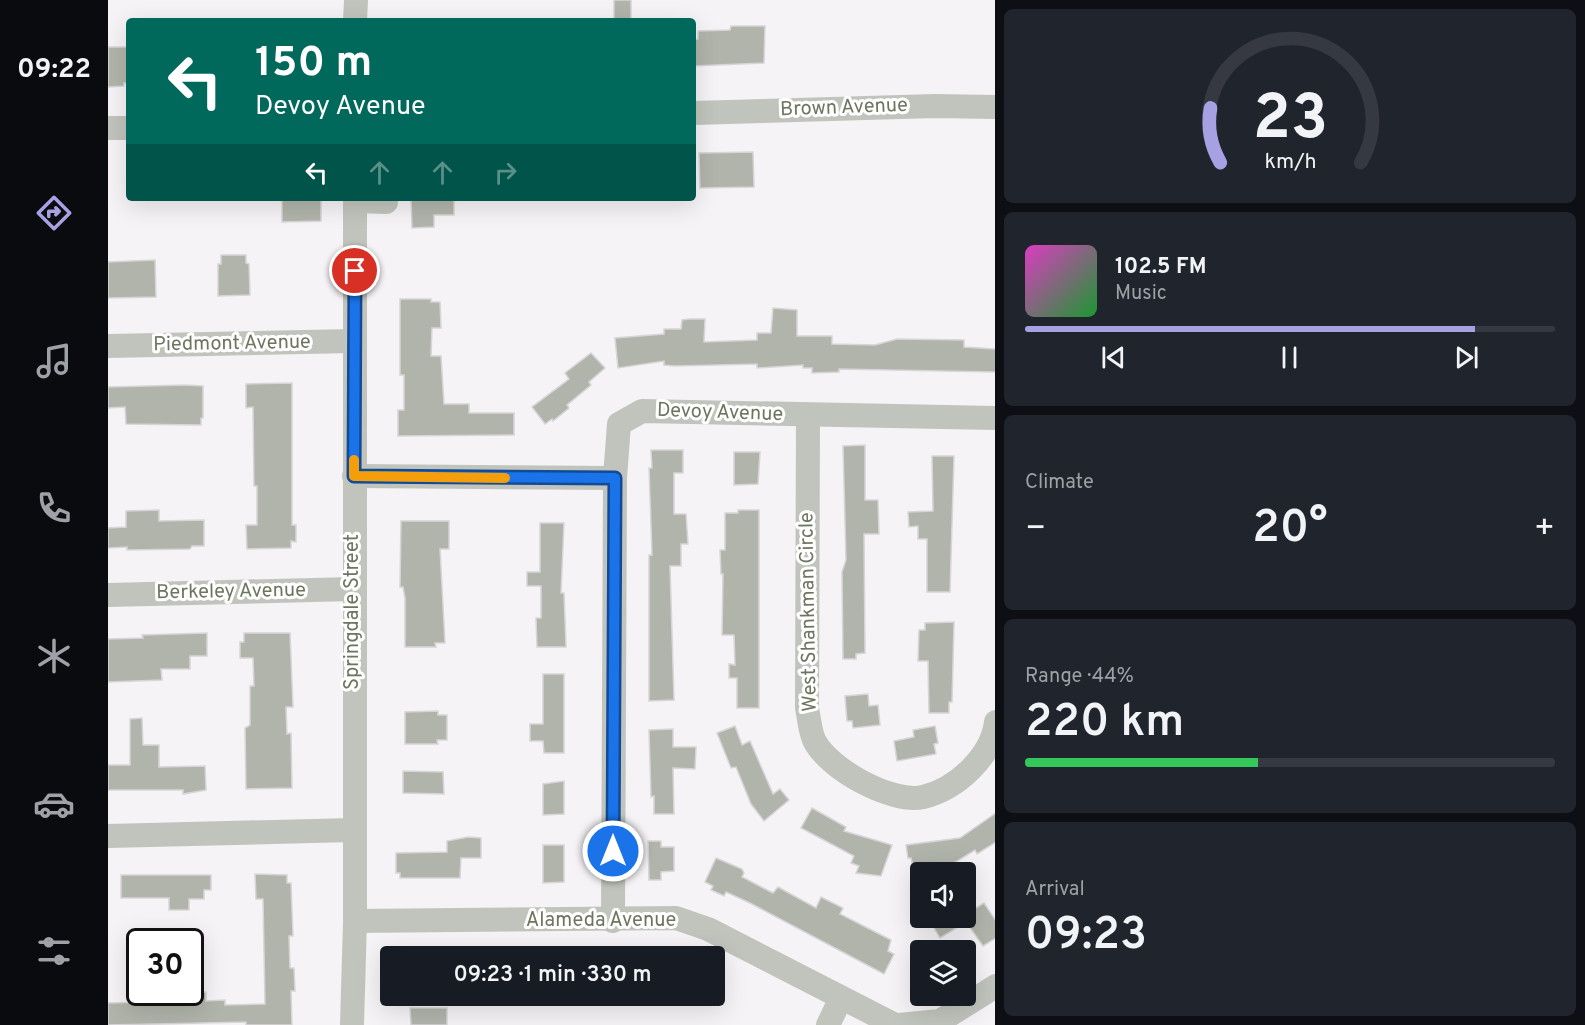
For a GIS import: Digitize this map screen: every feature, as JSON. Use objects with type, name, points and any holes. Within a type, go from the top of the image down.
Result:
[{"type":"street","points":[[356,0],[356,18]]},
{"type":"street","name":"Brown Avenue","points":[[696,113],[935,105],[995,107]]},
{"type":"street","points":[[108,128],[126,128]]},
{"type":"street","name":"Springdale Street","points":[[352,1025],[355,921],[353,589],[355,201]]},
{"type":"street","name":"Piedmont Avenue","points":[[108,346],[356,341]]},
{"type":"street","name":"Devoy Avenue","points":[[615,478],[619,424],[642,411],[995,418]]},
{"type":"street","name":"West Shankman Circle","points":[[808,415],[807,708],[815,740],[840,770],[898,798],[924,797],[966,776],[994,738],[995,730]]},
{"type":"street","points":[[354,476],[615,478],[613,921]]},
{"type":"street","name":"Berkeley Avenue","points":[[108,595],[353,589]]},
{"type":"street","points":[[108,836],[353,830]]},
{"type":"street","name":"Alameda Avenue","points":[[355,921],[613,921],[676,918],[697,925],[897,1025],[940,1022],[995,987]]},
{"type":"street","points":[[828,1025],[841,998]]},
{"type":"building","points":[[614,0],[631,0],[631,18],[614,18]]},
{"type":"building","points":[[731,26],[765,26],[764,63],[696,66],[698,31],[730,30]]},
{"type":"building","points":[[108,47],[126,47],[126,83],[124,86],[108,87]]},
{"type":"building","points":[[753,152],[754,187],[700,188],[699,153]]},
{"type":"building","points":[[282,201],[321,201],[321,221],[282,222]]},
{"type":"building","points":[[411,201],[454,201],[454,215],[434,215],[434,227],[412,228]]},
{"type":"building","points":[[221,255],[246,255],[246,263],[249,264],[250,295],[218,296],[218,264],[221,264]]},
{"type":"building","points":[[155,260],[156,297],[108,298],[108,262]]},
{"type":"building","points":[[400,299],[431,299],[431,302],[440,302],[441,328],[432,328],[431,356],[441,356],[444,404],[469,404],[469,413],[514,413],[514,435],[398,436],[398,410],[404,410],[404,375],[400,375]]},
{"type":"building","points":[[773,308],[797,310],[797,336],[832,336],[832,344],[875,345],[897,339],[964,340],[964,347],[995,349],[995,372],[839,369],[839,372],[812,373],[812,368],[803,368],[803,365],[757,368],[757,364],[675,366],[664,365],[664,361],[618,368],[615,338],[664,334],[664,329],[681,329],[682,320],[705,319],[704,342],[757,340],[757,333],[771,333]]},
{"type":"building","points":[[591,353],[605,368],[589,382],[591,385],[567,405],[569,408],[553,421],[552,419],[545,424],[532,407],[569,379],[565,373]]},
{"type":"building","points":[[292,383],[292,525],[296,525],[296,542],[291,541],[291,548],[247,549],[246,525],[257,525],[257,486],[254,486],[253,407],[246,408],[246,384]]},
{"type":"building","points":[[203,386],[201,425],[126,424],[125,407],[108,408],[108,387]]},
{"type":"building","points":[[865,445],[865,500],[878,500],[879,534],[864,534],[865,653],[856,654],[856,659],[843,659],[842,572],[846,560],[843,446]]},
{"type":"building","points":[[651,450],[683,450],[683,473],[674,473],[674,514],[686,514],[688,544],[681,544],[681,566],[670,566],[674,700],[649,701],[649,555],[652,555],[649,468],[652,468]]},
{"type":"building","points":[[734,452],[760,452],[758,484],[734,485]]},
{"type":"building","points":[[932,456],[954,456],[950,592],[927,592],[927,539],[918,539],[918,526],[909,527],[908,512],[933,511]]},
{"type":"building","points":[[159,510],[159,521],[204,520],[204,546],[192,546],[190,549],[108,548],[108,528],[126,527],[126,511]]},
{"type":"building","points":[[738,510],[759,510],[759,708],[737,708],[737,678],[729,678],[729,664],[735,665],[734,635],[722,635],[723,574],[721,574],[720,550],[725,550],[725,513],[738,513]]},
{"type":"building","points":[[401,521],[449,521],[449,549],[440,549],[445,643],[435,643],[436,647],[405,647],[405,598],[403,587],[400,587]]},
{"type":"building","points":[[540,523],[564,523],[561,593],[564,593],[566,647],[537,647],[536,618],[541,618],[541,586],[527,586],[527,572],[540,572]]},
{"type":"building","points":[[954,622],[952,702],[949,702],[949,713],[929,713],[928,661],[918,661],[919,630],[925,630],[925,623]]},
{"type":"building","points":[[207,633],[207,656],[190,656],[190,669],[161,669],[162,680],[108,682],[108,639],[143,638],[142,635]]},
{"type":"building","points":[[244,633],[290,633],[293,707],[286,707],[287,734],[291,733],[292,788],[246,789],[245,728],[250,725],[250,686],[254,686],[253,658],[240,658],[240,642],[244,642]]},
{"type":"building","points":[[543,674],[564,674],[564,753],[544,753],[543,741],[530,741],[530,724],[543,724]]},
{"type":"building","points":[[868,694],[869,706],[878,705],[880,725],[853,728],[852,721],[847,721],[845,696]]},
{"type":"building","points":[[438,711],[438,715],[447,715],[447,740],[437,740],[438,744],[405,744],[405,712]]},
{"type":"building","points":[[142,718],[143,745],[159,745],[159,767],[205,766],[206,790],[183,794],[183,790],[108,790],[108,765],[130,765],[130,719]]},
{"type":"building","points":[[735,726],[742,745],[750,741],[773,794],[780,789],[789,800],[764,821],[751,804],[736,767],[731,768],[717,733]]},
{"type":"building","points":[[935,726],[938,743],[934,744],[936,754],[897,761],[894,741],[914,737],[913,730]]},
{"type":"building","points":[[673,729],[673,747],[696,747],[695,769],[673,768],[674,814],[654,814],[654,796],[651,797],[649,730]]},
{"type":"building","points":[[403,771],[443,772],[444,794],[403,793]]},
{"type":"building","points":[[564,781],[564,814],[543,815],[543,784]]},
{"type":"building","points":[[812,808],[846,827],[844,831],[892,845],[881,876],[856,873],[859,866],[851,863],[854,856],[801,828]]},
{"type":"building","points":[[995,814],[995,843],[977,854],[975,850],[956,862],[912,862],[911,858],[908,858],[906,845],[960,838]]},
{"type":"building","points":[[468,837],[481,838],[481,858],[461,858],[460,878],[400,878],[400,873],[396,873],[396,853],[447,852],[447,841]]},
{"type":"building","points":[[648,841],[661,841],[661,847],[674,847],[674,871],[661,872],[661,880],[649,880]]},
{"type":"building","points":[[543,845],[564,845],[564,882],[543,883]]},
{"type":"building","points":[[716,858],[742,869],[744,873],[742,877],[773,893],[778,887],[816,908],[821,897],[843,908],[840,914],[891,940],[888,951],[894,954],[884,974],[750,903],[726,892],[724,896],[711,890],[713,886],[705,882]]},
{"type":"building","points":[[255,874],[287,875],[287,883],[291,883],[293,936],[289,936],[290,968],[294,968],[295,991],[291,991],[292,1025],[246,1025],[246,1022],[108,1025],[108,1003],[126,1003],[126,1006],[204,1006],[204,992],[206,992],[206,1001],[225,1000],[225,1005],[265,1004],[263,899],[256,899]]},
{"type":"building","points":[[121,875],[211,875],[211,890],[204,890],[204,899],[189,899],[189,910],[169,910],[169,898],[121,898]]},
{"type":"building","points":[[984,903],[995,920],[995,939],[983,946],[970,928],[976,928],[976,908]]},
{"type":"building","points":[[934,928],[956,928],[940,938]]},
{"type":"building","points":[[410,1008],[447,1008],[447,1025],[411,1025]]},
{"type":"slow traffic","points":[[354,460],[354,476],[505,478]]},
{"type":"route","points":[[355,271],[354,476],[615,478],[613,851]]}]
